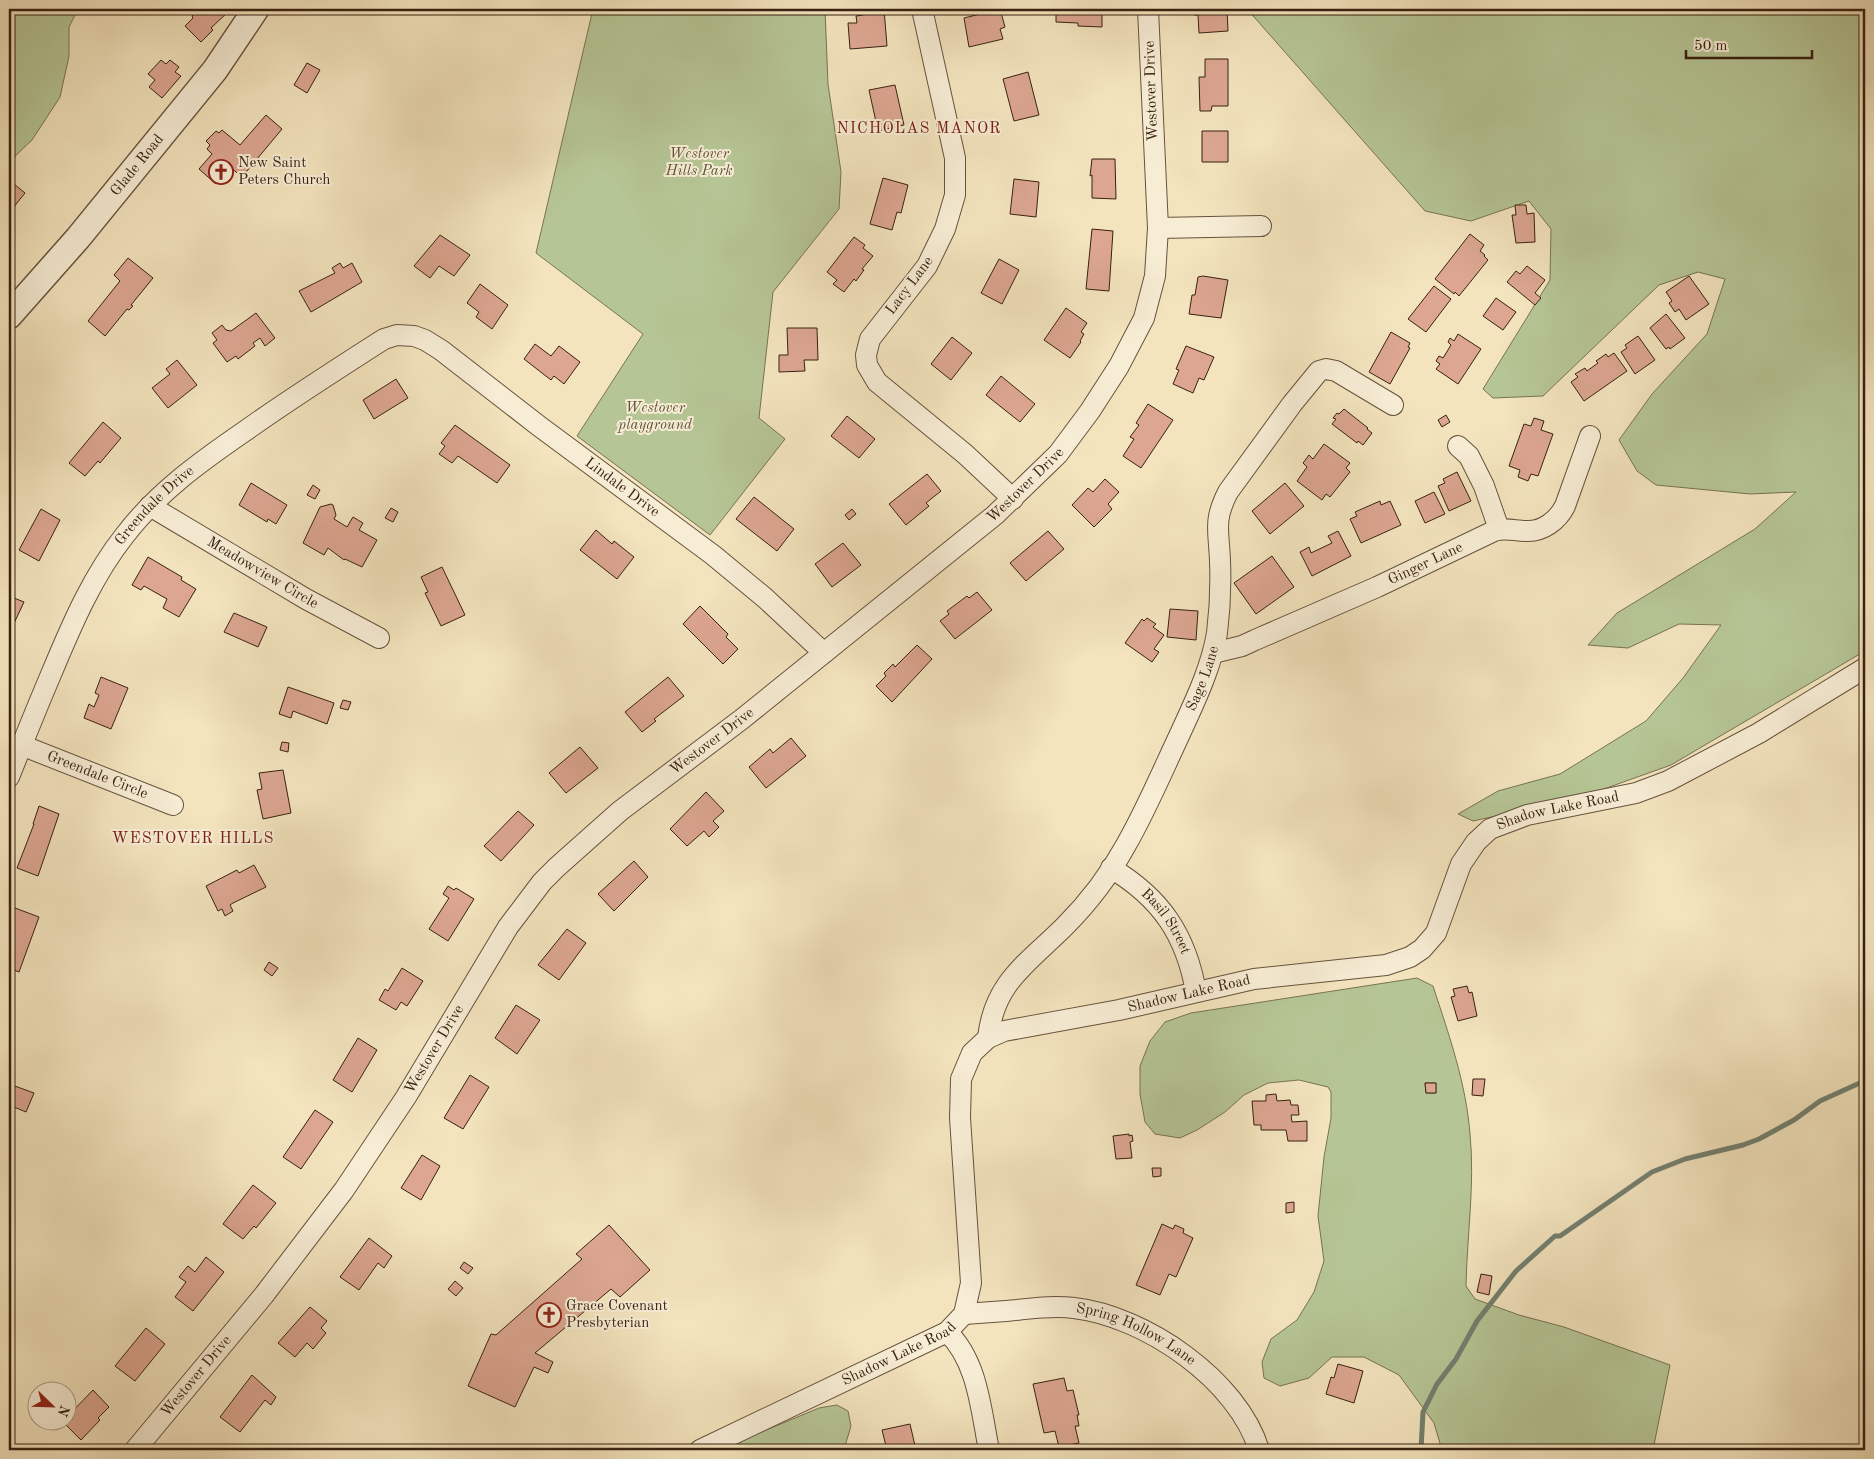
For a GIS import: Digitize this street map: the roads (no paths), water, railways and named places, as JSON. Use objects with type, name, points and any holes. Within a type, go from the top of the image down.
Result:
[{"type":"street","name":"Glade Road","points":[[9,316],[78,238],[215,70],[256,9]]},
{"type":"street","name":"Lacy Lane","points":[[922,9],[953,150],[956,177],[955,195],[945,229],[927,266],[871,336],[867,348],[867,365],[877,382],[965,454],[1013,499]]},
{"type":"street","name":"Westover Drive","points":[[135,1450],[264,1295],[344,1190],[411,1089],[508,927],[533,893],[557,867],[620,811],[742,719],[940,560],[1013,499],[1043,470],[1072,437],[1108,385],[1130,347],[1144,318],[1153,288],[1157,264],[1158,228],[1148,9]]},
{"type":"street","points":[[1158,228],[1261,226]]},
{"type":"street","name":"Greendale Drive","points":[[9,777],[66,639],[91,588],[115,548],[150,506],[177,479],[211,454],[353,359],[384,339],[397,335],[412,336]]},
{"type":"street","name":"Lindale Drive","points":[[412,336],[425,340],[441,350],[539,426],[713,555],[765,598],[824,653]]},
{"type":"street","name":"Sage Lane","points":[[988,1038],[995,1006],[1009,981],[1020,968],[1066,925],[1111,868],[1126,845],[1158,782],[1204,678],[1213,653],[1220,610],[1221,584],[1217,521],[1220,507],[1228,492],[1250,460],[1319,372],[1326,369],[1336,371],[1393,405]]},
{"type":"street","points":[[1458,446],[1469,456],[1484,486],[1500,529],[1527,532],[1553,522],[1560,515],[1590,436]]},
{"type":"street","name":"Meadowview Circle","points":[[150,506],[306,599],[379,638]]},
{"type":"street","name":"Ginger Lane","points":[[1213,653],[1242,646],[1376,587],[1500,529]]},
{"type":"street","name":"Shadow Lake Road","points":[[700,1450],[947,1332],[964,1314],[971,1283],[960,1118],[961,1079],[972,1053],[988,1038],[1004,1031],[1119,1010],[1254,979],[1386,965],[1410,957],[1422,949],[1436,933],[1461,864],[1476,842],[1490,829],[1527,815],[1636,793],[1668,781],[1759,733],[1865,668]]},
{"type":"street","name":"Greendale Circle","points":[[21,745],[174,805]]},
{"type":"street","name":"Basil Street","points":[[1111,868],[1140,888],[1168,917],[1183,944],[1196,992]]},
{"type":"street","name":"Spring Hollow Lane","points":[[964,1314],[1060,1307],[1102,1314],[1132,1325],[1172,1347],[1211,1376],[1248,1424],[1259,1450]]},
{"type":"street","points":[[947,1332],[965,1355],[974,1379],[989,1450]]},
{"type":"waterway","points":[[1421,1450],[1423,1412],[1437,1384],[1456,1359],[1477,1321],[1516,1271],[1555,1236],[1560,1236],[1652,1172],[1685,1159],[1743,1145],[1759,1139],[1794,1120],[1820,1101],[1862,1082],[1865,1077]]},
{"type":"place","name":"New Saint Peters Church","points":[[221,172]]},
{"type":"place","name":"Grace Covenant Presbyterian","points":[[549,1315]]},
{"type":"district","name":"NICHOLAS MANOR","points":[[919,129]]},
{"type":"district","name":"WESTOVER HILLS","points":[[193,839]]},
{"type":"park label","name":"Westover Hills Park","points":[[699,162]]},
{"type":"park label","name":"Westover playground","points":[[655,416]]}]
